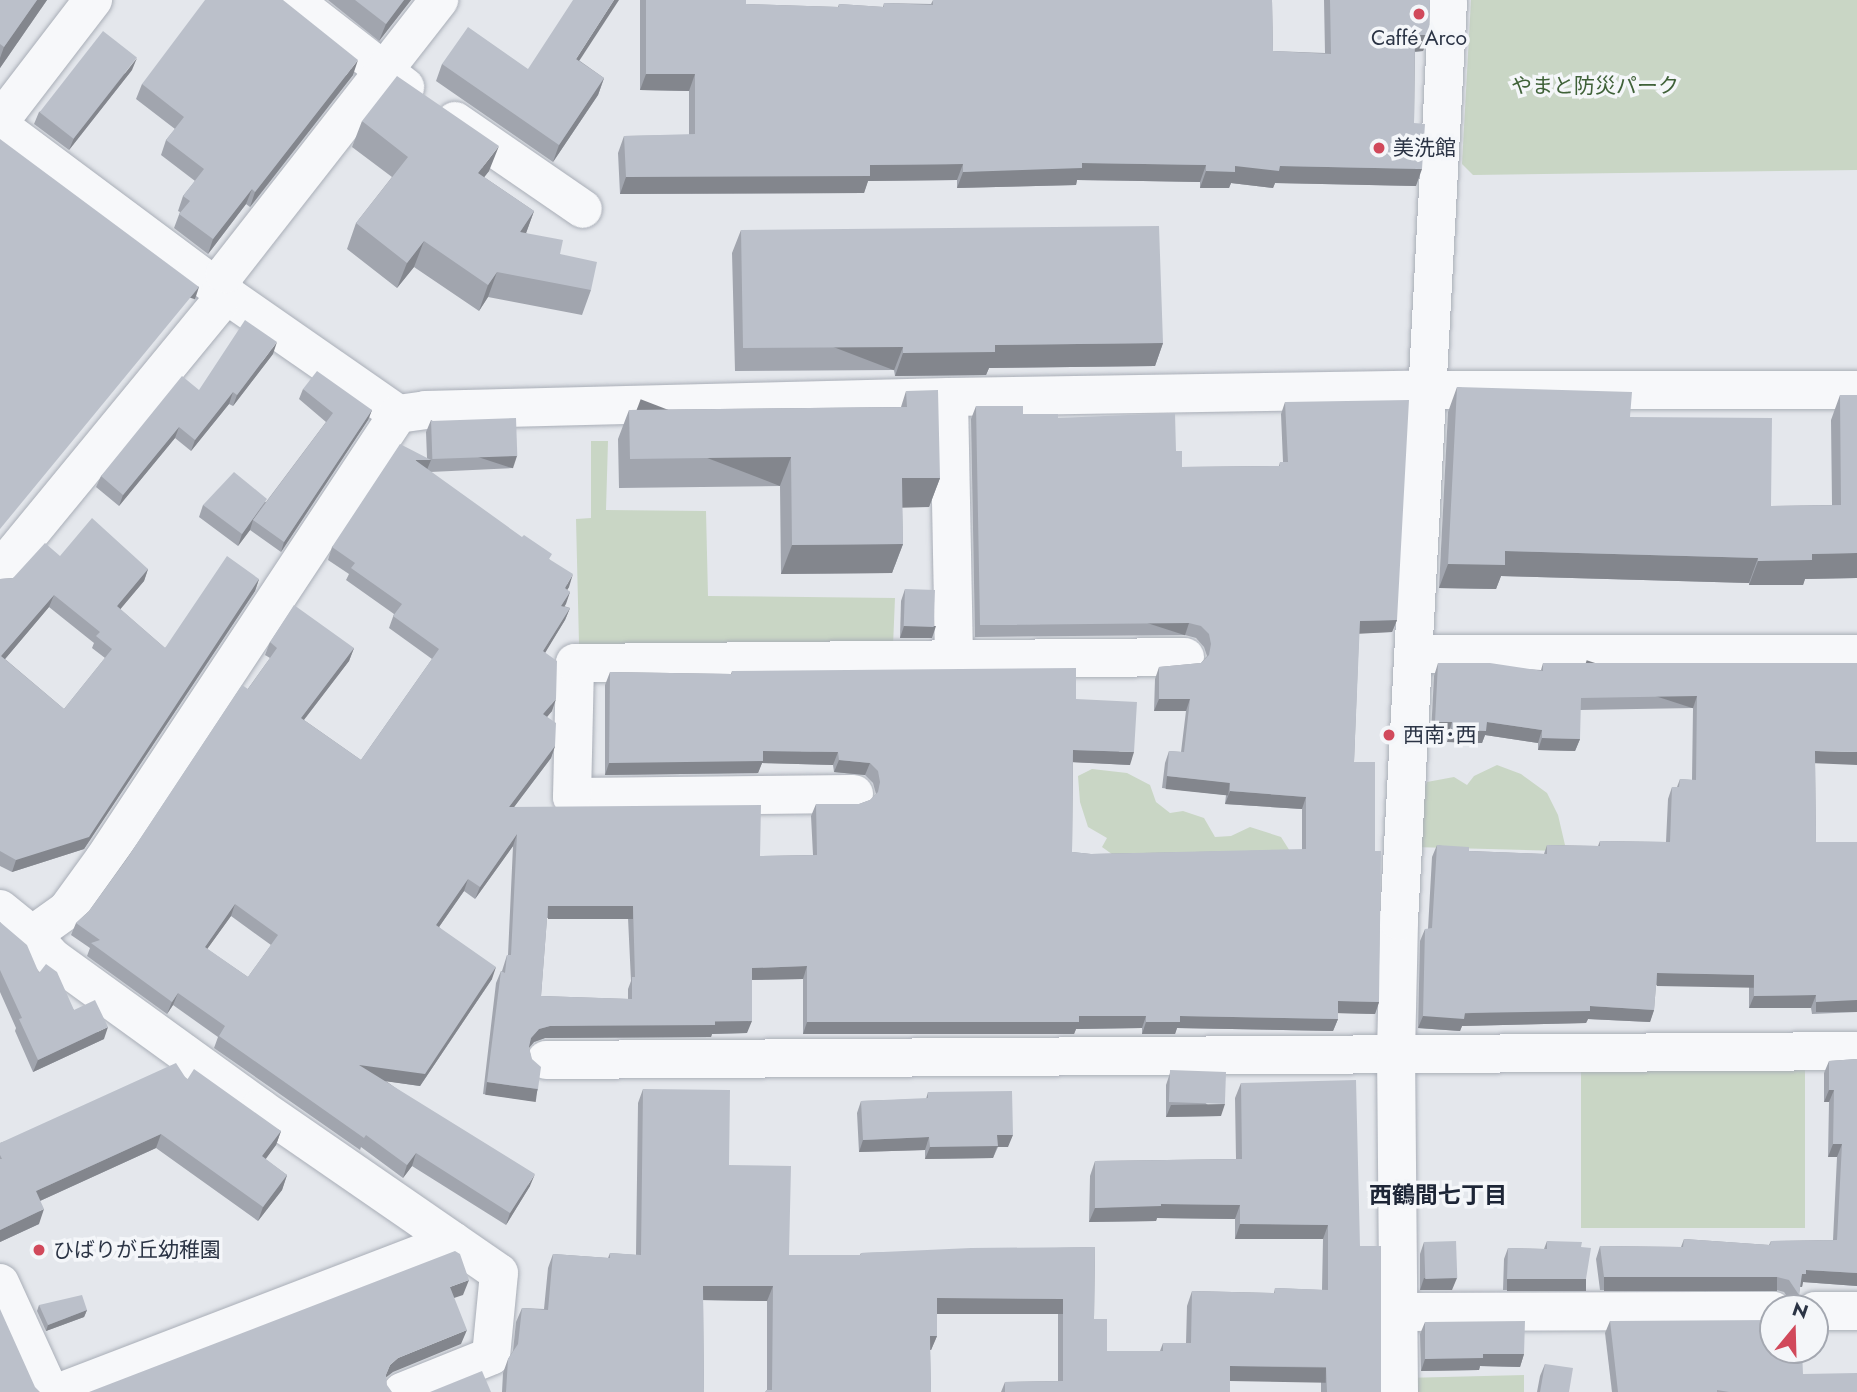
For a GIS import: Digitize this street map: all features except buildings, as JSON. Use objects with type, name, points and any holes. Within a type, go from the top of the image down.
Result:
[{"type":"street","points":[[93,0],[0,124],[221,290],[398,414],[425,410],[949,397],[1429,389],[1857,390]]},
{"type":"street","points":[[293,0],[385,73],[583,209]]},
{"type":"street","points":[[0,570],[218,305],[225,274],[385,73],[439,0]]},
{"type":"street","points":[[1399,1392],[1396,1054],[1399,921],[1448,0]]},
{"type":"street","points":[[949,397],[954,658]]},
{"type":"street","points":[[32,935],[66,910],[104,859],[398,414]]},
{"type":"street","points":[[1413,654],[1857,654]]},
{"type":"street","points":[[854,794],[572,797],[575,663],[954,658],[994,661],[1185,657]]},
{"type":"street","points":[[0,909],[32,935],[52,958],[260,1108],[499,1273],[491,1356],[402,1392]]},
{"type":"street","points":[[546,1060],[1857,1051]]},
{"type":"street","points":[[60,1392],[453,1241]]},
{"type":"street","points":[[0,1283],[50,1392]]},
{"type":"street","points":[[1398,1312],[1759,1311]]},
{"type":"street","points":[[1829,1311],[1857,1311]]},
{"type":"green space","name":"やまと防災パーク","points":[[1471,0],[1857,0],[1857,170],[1473,175],[1462,164]]},
{"type":"green space","points":[[591,441],[608,441],[606,510],[706,511],[708,596],[895,598],[893,646],[579,644],[576,519],[591,518]]},
{"type":"green space","points":[[1497,765],[1521,774],[1547,793],[1558,815],[1565,845],[1560,851],[1413,847],[1416,810],[1427,782],[1454,777],[1467,785],[1474,776]]},
{"type":"green space","points":[[1092,769],[1127,773],[1150,785],[1156,802],[1170,813],[1183,811],[1204,818],[1215,837],[1231,836],[1250,827],[1281,837],[1293,856],[1116,857],[1102,847],[1107,838],[1088,827],[1080,802],[1078,776]]},
{"type":"green space","points":[[1581,1062],[1805,1062],[1805,1228],[1581,1228]]},
{"type":"green space","points":[[1524,1375],[1524,1392],[1405,1392],[1404,1378]]},
{"type":"place","name":"Caffé Arco","points":[[1419,14]]},
{"type":"place","name":"美洗館","points":[[1379,148]]},
{"type":"place","name":"西南･西","points":[[1389,735]]},
{"type":"place","name":"ひばりが丘幼稚園","points":[[39,1250]]},
{"type":"district","name":"西鶴間七丁目","points":[[1438,1195]]}]
